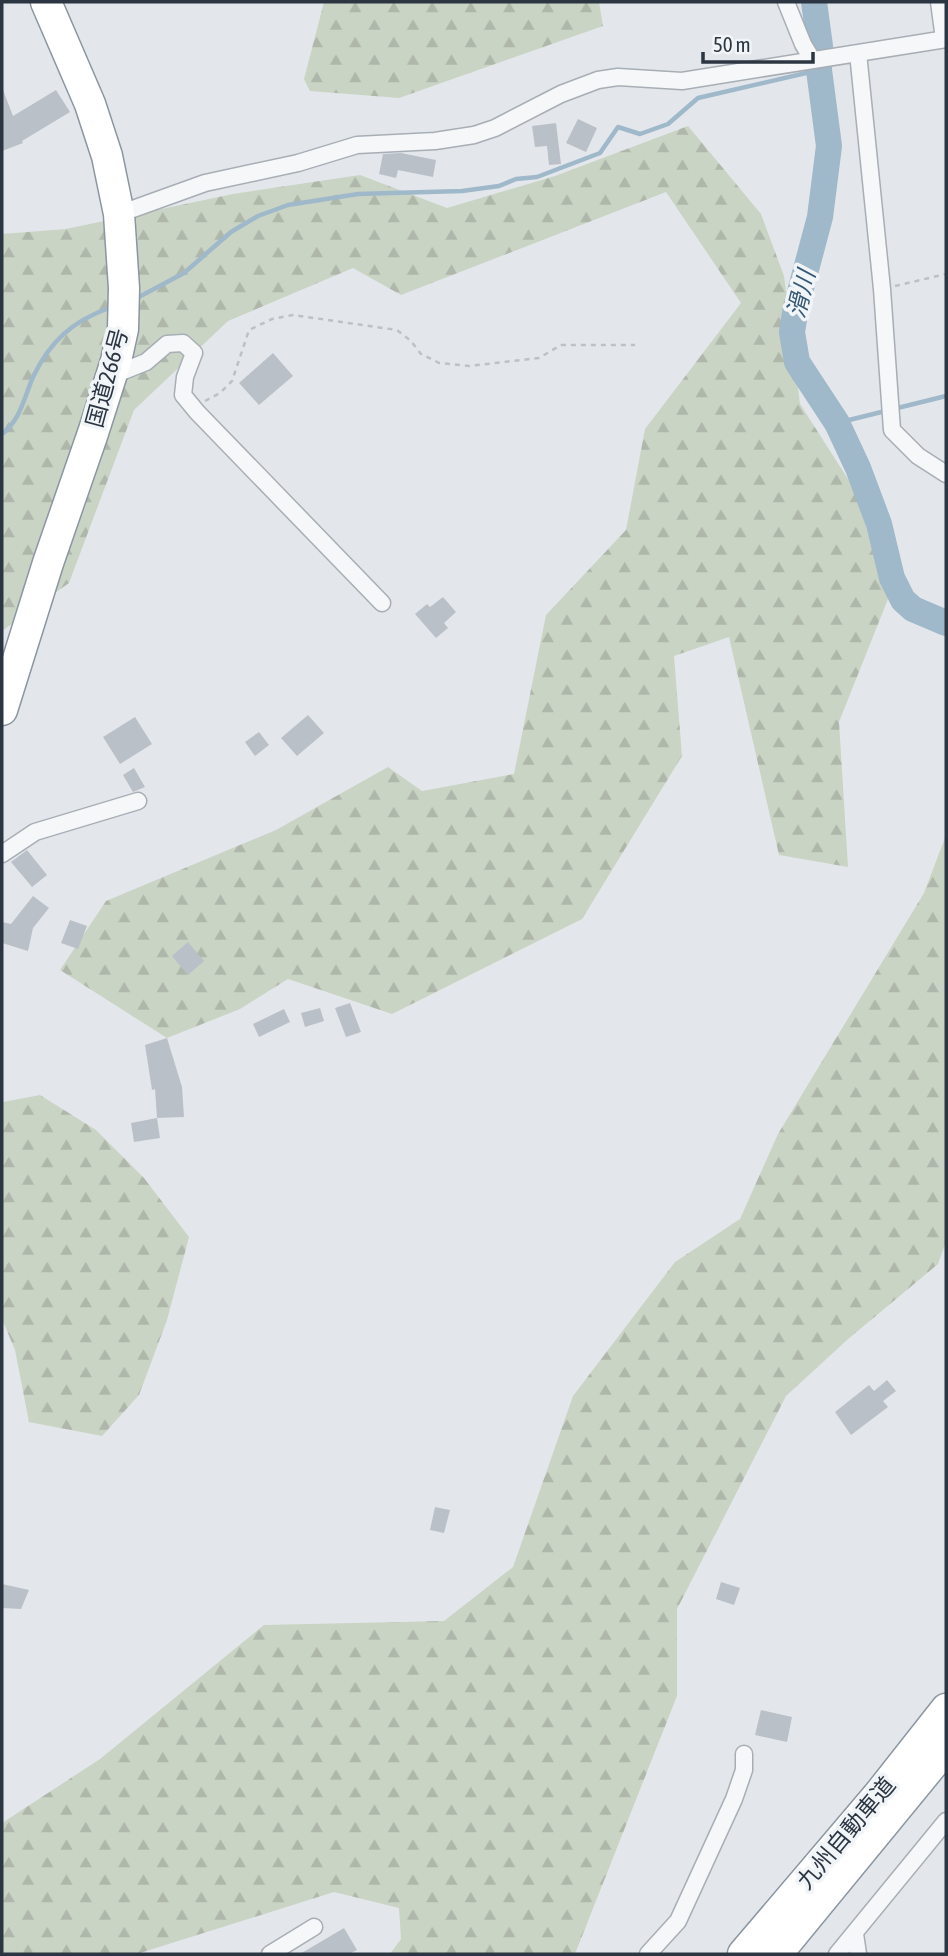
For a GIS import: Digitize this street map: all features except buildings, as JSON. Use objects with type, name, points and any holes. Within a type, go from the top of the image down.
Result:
[{"type":"highway","name":"国道266号","points":[[2,710],[111,376],[123,329],[124,288],[119,214],[107,156],[90,104],[46,2]]},
{"type":"highway","name":"九州自動車道","points":[[743,1954],[879,1794],[946,1709]]},
{"type":"highway","name":"九州自動車道","points":[[777,1954],[946,1748]]},
{"type":"street","points":[[786,2],[803,44],[818,58]]},
{"type":"street","points":[[119,214],[205,183],[298,163],[357,145],[435,141],[474,135],[495,128],[561,94],[598,80],[618,77],[682,81],[945,39],[939,2]]},
{"type":"street","points":[[858,53],[892,430],[918,456],[946,474]]},
{"type":"street","points":[[111,376],[146,362],[167,344],[183,343],[194,354],[185,377],[184,395],[197,412],[382,603]]},
{"type":"street","points":[[2,854],[35,832],[138,801]]},
{"type":"street","points":[[35,832],[46,808]]},
{"type":"street","points":[[648,1954],[678,1921],[734,1799],[744,1770],[744,1754]]},
{"type":"street","points":[[836,1954],[946,1821]]},
{"type":"street","points":[[270,1954],[314,1927]]},
{"type":"street","points":[[855,1934],[858,1954]]},
{"type":"path","points":[[881,289],[946,274]]},
{"type":"path","points":[[197,412],[208,398],[220,393],[232,380],[249,330],[272,319],[293,315],[397,330],[411,341],[421,354],[439,363],[469,366],[539,358],[561,345],[635,345]]},
{"type":"green space","points":[[324,2],[599,2],[603,26],[399,98],[310,91],[304,79]]},
{"type":"green space","points":[[688,126],[761,214],[784,276],[800,404],[855,490],[888,599],[839,722],[848,867],[779,855],[729,637],[674,656],[682,756],[582,919],[392,1014],[288,979],[240,1009],[167,1038],[60,970],[106,901],[276,830],[388,767],[422,791],[514,774],[546,615],[626,530],[645,429],[741,303],[666,192],[401,295],[353,268],[228,321],[134,410],[69,583],[2,631],[2,234],[66,229],[233,194],[360,175],[447,208],[555,176]]},
{"type":"green space","points":[[946,835],[946,1242],[938,1264],[847,1340],[786,1396],[677,1609],[677,1696],[575,1954],[390,1954],[401,1939],[399,1908],[334,1892],[137,1954],[2,1954],[2,1823],[100,1759],[264,1625],[444,1621],[513,1567],[573,1396],[675,1262],[740,1219],[778,1134],[924,893]]},
{"type":"green space","points":[[40,1095],[96,1130],[144,1178],[189,1237],[167,1320],[139,1395],[102,1436],[29,1422],[15,1350],[2,1319],[2,1105],[3,1102]]},
{"type":"waterway","name":"滑川","points":[[814,2],[829,146],[820,217],[792,332],[797,362],[837,423],[858,468],[879,524],[892,578],[903,600],[913,609],[946,623]]},
{"type":"waterway","points":[[137,298],[184,273],[231,232],[258,216],[288,205],[358,194],[462,191],[537,177],[600,153],[618,127],[640,134],[668,124],[698,98],[819,70]]},
{"type":"waterway","points":[[2,434],[18,415],[33,377],[55,343],[84,319],[109,308]]},
{"type":"waterway","points":[[837,423],[946,396]]}]
